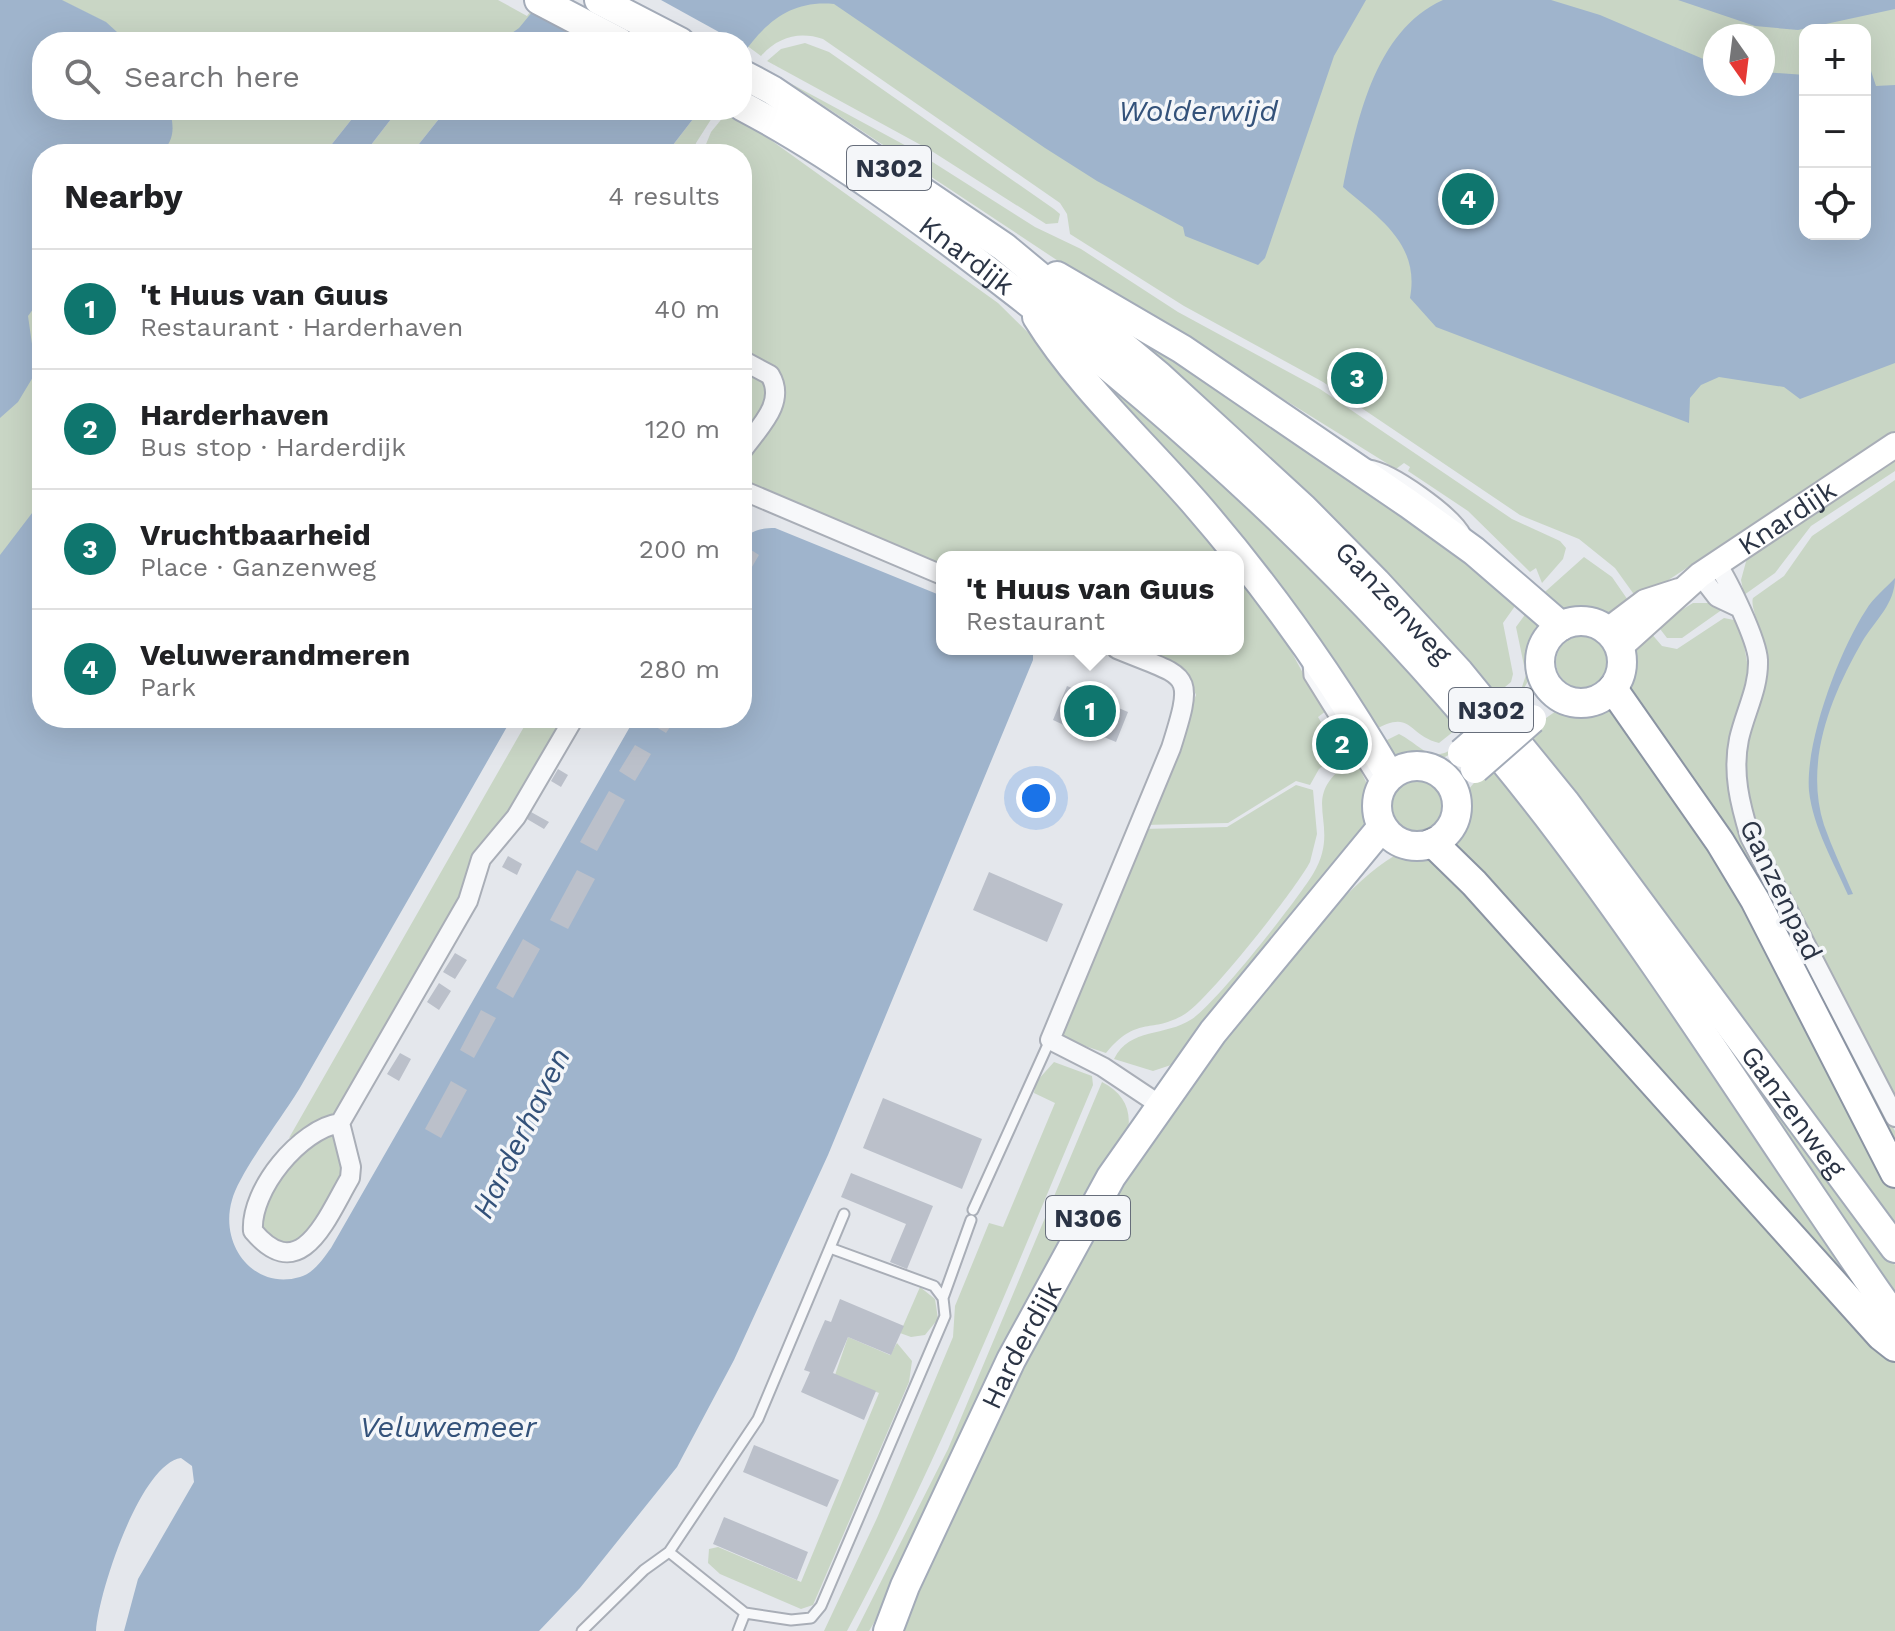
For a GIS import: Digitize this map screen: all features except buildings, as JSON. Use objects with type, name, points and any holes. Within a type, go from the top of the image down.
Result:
[{"type":"main road","points":[[539,0],[600,32]]},
{"type":"main road","points":[[599,0],[661,32]]},
{"type":"main road","name":"Knardijk","points":[[752,79],[1004,247]]},
{"type":"main road","name":"Knardijk","points":[[752,113],[891,200],[1029,302]]},
{"type":"main road","name":"N302","points":[[1004,247],[1097,297],[1170,342],[1350,463],[1474,551],[1561,626]]},
{"type":"main road","name":"Ganzenweg","points":[[1004,247],[1159,376],[1303,508],[1459,672],[1565,802],[1895,1248]]},
{"type":"main road","name":"N302","points":[[1029,302],[1060,353],[1234,551]]},
{"type":"main road","name":"Ganzenweg","points":[[1029,302],[1144,393],[1218,460],[1361,600],[1451,700],[1546,815],[1624,921],[1895,1318]]},
{"type":"main road","name":"Knardijk","points":[[1614,638],[1645,602],[1679,591],[1895,445]]},
{"type":"main road","name":"N302","points":[[1244,564],[1305,643],[1385,783]]},
{"type":"main road","points":[[1588,621],[1614,638],[1622,668],[1613,689],[1588,703],[1552,689],[1542,649],[1561,626],[1588,621]]},
{"type":"main road","points":[[1446,781],[1552,689]]},
{"type":"main road","points":[[1613,689],[1720,842],[1755,900],[1895,1173]]},
{"type":"main road","points":[[1419,766],[1446,781],[1455,820],[1450,830],[1433,843],[1414,847],[1389,834],[1376,806],[1385,783],[1419,766]]},
{"type":"main road","name":"Harderdijk","points":[[888,1631],[905,1586],[1011,1360],[1111,1177],[1213,1032],[1334,889],[1368,868],[1389,834]]},
{"type":"main road","points":[[1433,843],[1466,874],[1895,1347]]},
{"type":"main road","name":"Harderdijk","points":[[876,1631],[905,1586]]},
{"type":"street","points":[[752,365],[770,375],[777,395],[773,408],[752,437]]},
{"type":"street","points":[[752,494],[936,572]]},
{"type":"street","name":"Ganzenpad","points":[[1709,570],[1717,597],[1736,606],[1757,650],[1758,664],[1736,762],[1743,814],[1750,837],[1895,1117]]},
{"type":"street","points":[[1132,655],[1175,673],[1185,684],[1186,699],[1171,748],[1050,1040],[1103,1067],[1160,1105]]},
{"type":"street","points":[[340,1123],[351,1167],[350,1178],[307,1245],[285,1254],[273,1250],[253,1231],[252,1218],[258,1203],[293,1146],[312,1133],[340,1123],[468,901],[481,859],[516,817],[568,728]]},
{"type":"lane","points":[[669,1552],[745,1613],[791,1620],[811,1618],[821,1606],[945,1316],[943,1298],[972,1215],[1025,1090],[1050,1040]]},
{"type":"lane","points":[[582,1631],[644,1570],[669,1552],[758,1419],[844,1214]]},
{"type":"lane","points":[[830,1248],[934,1286],[943,1298]]},
{"type":"lane","points":[[738,1631],[745,1613]]},
{"type":"green space","points":[[0,0],[498,0],[527,16],[539,0],[1895,0],[1895,431],[1638,600],[1615,568],[1579,539],[1520,515],[1323,382],[1184,306],[1070,234],[1067,214],[1060,203],[823,39],[789,37],[774,44],[761,56],[752,49],[752,32],[32,32],[32,120],[351,120],[332,144],[32,144],[32,728],[41,728],[0,1016]]},
{"type":"green space","points":[[805,43],[829,52],[1054,209],[1060,214],[1058,223],[1046,224],[930,150],[767,61],[781,49]]},
{"type":"green space","points":[[788,82],[912,149],[1035,227],[1081,249],[1178,312],[1320,389],[1512,519],[1560,541],[1566,548],[1563,559],[1542,583],[1536,568],[1530,572],[1468,511],[1408,471],[1410,467],[1404,463],[1396,469],[1101,286],[1099,288]]},
{"type":"green space","points":[[390,120],[438,120],[419,144],[372,144]]},
{"type":"green space","points":[[692,120],[711,120],[696,144],[674,144]]},
{"type":"green space","points":[[721,120],[743,120],[998,303],[1054,358],[1229,551],[936,551],[936,565],[752,486],[752,443],[781,396],[752,366],[752,144],[706,144]]},
{"type":"green space","points":[[1092,299],[1389,496],[1520,599],[1503,623],[1513,674],[1511,682],[1494,696],[1180,379]]},
{"type":"green space","points":[[1067,345],[1176,437],[1349,604],[1459,727],[1439,743],[1402,722],[1371,732],[1244,570],[1244,551],[1229,551]]},
{"type":"green space","points":[[752,368],[760,371],[773,397],[752,429]]},
{"type":"green space","points":[[1895,457],[1895,471],[1811,526],[1775,573],[1744,595],[1741,580],[1747,558]]},
{"type":"green space","points":[[1895,480],[1895,1107],[1756,829],[1746,765],[1751,726],[1768,671],[1753,598],[1784,576],[1812,536]]},
{"type":"green space","points":[[1584,557],[1612,577],[1632,606],[1596,615],[1560,609],[1537,599]]},
{"type":"green space","points":[[1244,570],[1326,711],[1318,717],[1340,753],[1319,769],[1310,785],[1296,781],[1228,823],[1144,825],[1196,695],[1186,671],[1150,655],[1244,655]]},
{"type":"green space","points":[[1693,603],[1710,603],[1723,609],[1682,638],[1667,638],[1657,625]]},
{"type":"green space","points":[[1529,609],[1548,628],[1539,644],[1530,678],[1520,693],[1526,675],[1516,627]]},
{"type":"green space","points":[[1724,618],[1734,620],[1743,639],[1748,668],[1729,780],[1865,1077],[1895,1131],[1895,1163],[1626,689],[1634,650],[1650,632],[1662,646],[1677,649]]},
{"type":"green space","points":[[1582,636],[1600,644],[1608,662],[1600,680],[1582,688],[1564,680],[1556,662],[1564,644]]},
{"type":"green space","points":[[1611,700],[1696,817],[1895,1186],[1895,1229],[1525,733],[1556,711],[1590,709]]},
{"type":"green space","points":[[1470,701],[1895,1265],[1895,1298]]},
{"type":"green space","points":[[523,728],[561,728],[468,883],[336,1118],[289,1138]]},
{"type":"green space","points":[[1399,734],[1433,754],[1447,752],[1456,746],[1445,757],[1397,764],[1379,744]]},
{"type":"green space","points":[[1355,759],[1369,788],[1367,823],[1177,1063],[1153,1071],[1114,1059],[1129,1042],[1192,1019],[1219,994],[1255,951],[1313,874],[1324,839],[1322,799],[1326,786],[1336,773]]},
{"type":"green space","points":[[1490,764],[1614,928],[1890,1327],[1449,843],[1461,827],[1468,790]]},
{"type":"green space","points":[[1417,781],[1435,789],[1443,807],[1435,825],[1417,833],[1399,825],[1391,807],[1399,789]]},
{"type":"green space","points":[[1296,785],[1313,790],[1317,834],[1310,862],[1271,918],[1213,988],[1185,1014],[1127,1033],[1106,1053],[1067,1040],[1060,1030],[1142,829],[1227,827]]},
{"type":"green space","points":[[1394,856],[1432,856],[1895,1360],[1895,1631],[896,1631],[1029,1354],[1134,1165],[1190,1084],[1297,950],[1345,896]]},
{"type":"green space","points":[[1054,1062],[1092,1076],[1093,1085],[976,1361],[882,1565],[847,1631],[824,1631],[877,1518],[953,1337],[955,1306],[989,1223],[1003,1227],[1055,1103],[1034,1093],[1036,1082]]},
{"type":"green space","points":[[1102,1082],[1110,1086],[1125,1104],[1129,1118],[1127,1135],[891,1594],[869,1631],[856,1631],[948,1449]]},
{"type":"green space","points":[[337,1135],[346,1168],[309,1235],[285,1247],[262,1235],[260,1212],[297,1146],[310,1139]]},
{"type":"green space","points":[[920,1287],[935,1299],[938,1319],[925,1335],[911,1337],[900,1333]]},
{"type":"green space","points":[[848,1337],[890,1355],[897,1343],[912,1361],[909,1382],[813,1605],[801,1609],[720,1574],[708,1563],[709,1549],[718,1547],[801,1582],[879,1393],[835,1375]]},
{"type":"water","points":[[0,0],[62,0],[106,22],[117,32],[32,32],[32,120],[172,120],[173,128],[168,144],[32,144],[32,311],[28,316],[32,379],[18,402],[0,418]]},
{"type":"water","name":"Wolderwijd","points":[[542,0],[1366,0],[1334,56],[1265,258],[1258,265],[1185,236],[1183,227],[1097,181],[1045,148],[834,4],[792,10],[770,23],[752,43],[752,32],[513,32]]},
{"type":"water","points":[[1443,0],[1551,0],[1600,15],[1703,59],[1703,96],[1775,96],[1775,73],[1799,75],[1799,240],[1871,240],[1871,71],[1876,86],[1895,85],[1895,363],[1800,399],[1784,387],[1719,377],[1701,385],[1690,398],[1689,423],[1436,327],[1410,298],[1412,279],[1409,262],[1394,234],[1343,187],[1372,81],[1400,33],[1419,14]]},
{"type":"water","points":[[1678,0],[1895,0],[1895,9],[1826,24],[1799,24],[1798,30],[1775,28],[1775,24],[1749,24]]},
{"type":"water","points":[[351,120],[390,120],[372,144],[332,144]]},
{"type":"water","points":[[438,120],[692,120],[674,144],[419,144]]},
{"type":"water","name":"Veluwemeer","points":[[32,513],[32,728],[506,728],[301,1086],[236,1189],[229,1217],[235,1247],[254,1270],[283,1280],[310,1272],[331,1248],[629,728],[752,728],[752,533],[775,528],[936,594],[936,655],[1033,655],[828,1155],[734,1360],[677,1467],[580,1588],[539,1631],[124,1631],[138,1579],[194,1482],[192,1466],[181,1458],[166,1466],[151,1482],[137,1506],[104,1589],[96,1631],[0,1631],[0,555]]},
{"type":"water","points":[[1895,578],[1888,604],[1862,642],[1840,685],[1819,754],[1819,801],[1827,834],[1853,894],[1848,895],[1811,804],[1809,771],[1812,748],[1826,698],[1845,649],[1869,606]]},
{"type":"pier","points":[[537,0],[661,0],[719,32],[584,32]]},
{"type":"place","name":"Veluwerandmeren","points":[[1468,199]]},
{"type":"place","name":"Vruchtbaarheid","points":[[1357,378]]},
{"type":"place","name":"'t Huus van Guus","points":[[1090,711]]},
{"type":"place","name":"Harderhaven","points":[[1342,744]]}]
